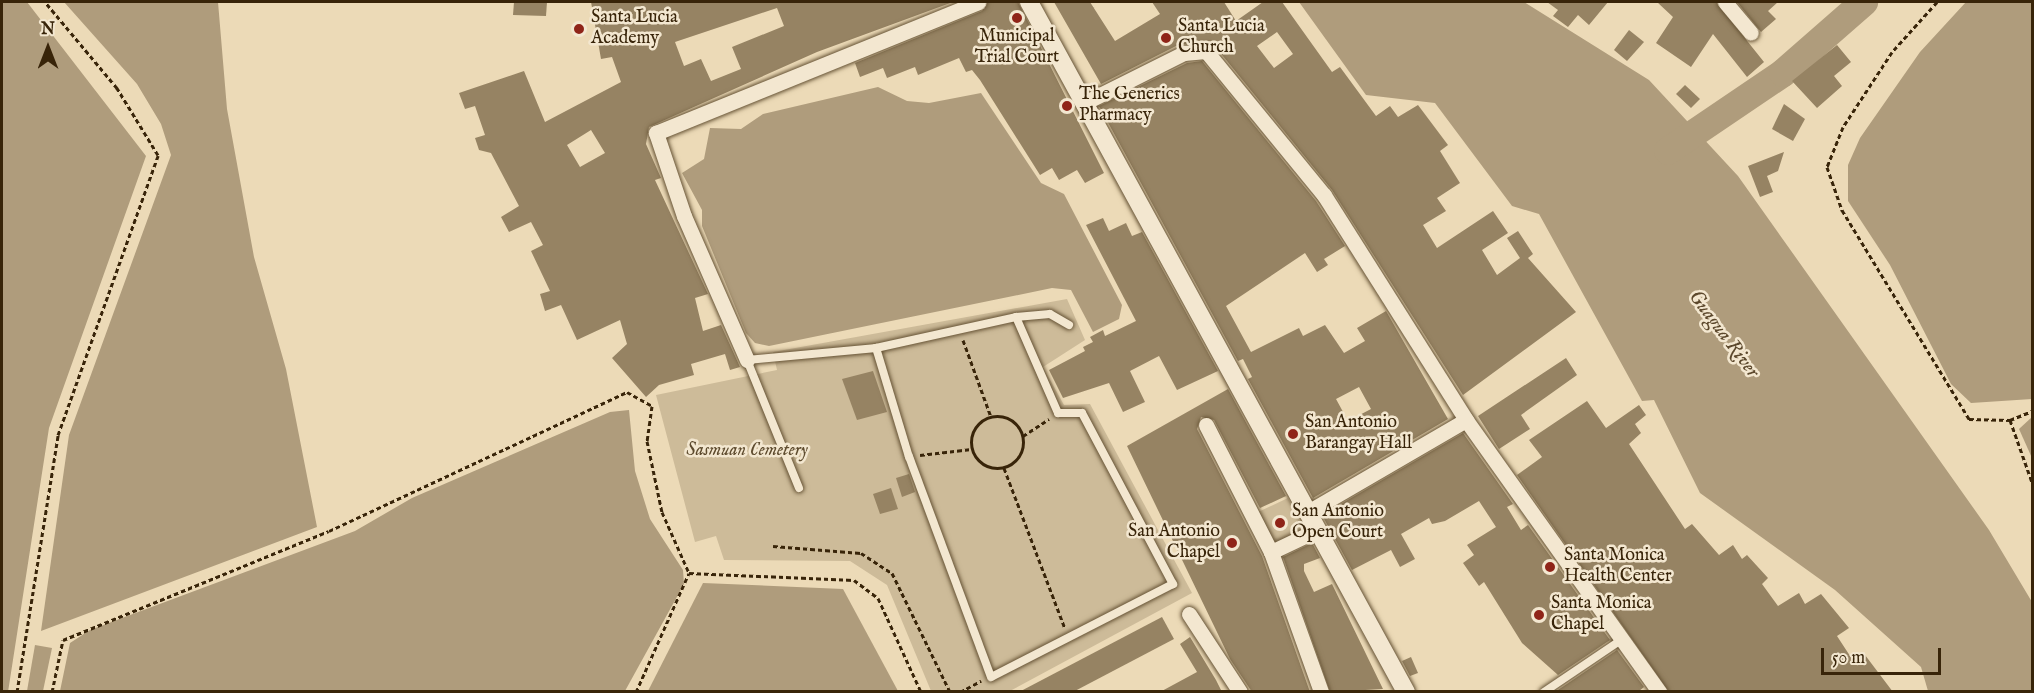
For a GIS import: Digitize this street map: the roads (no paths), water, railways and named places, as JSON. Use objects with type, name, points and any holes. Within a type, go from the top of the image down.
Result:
[{"type":"street","points":[[747,360],[684,216],[656,133],[978,2]]},
{"type":"street","points":[[1029,2],[1400,690]]},
{"type":"street","points":[[1725,2],[1751,33]]},
{"type":"street","points":[[1084,103],[1184,52],[1206,51],[1324,195],[1466,420],[1659,692]]},
{"type":"street","points":[[1306,513],[1466,420]]},
{"type":"street","points":[[1206,425],[1270,552],[1322,692]]},
{"type":"street","points":[[1270,552],[1315,531]]},
{"type":"street","points":[[1189,614],[1240,692]]},
{"type":"lane","points":[[799,488],[763,388],[747,360],[876,348],[1016,317],[1050,314],[1069,325]]},
{"type":"lane","points":[[876,348],[909,457],[991,677],[1067,635],[1173,584],[1082,413],[1058,413],[1016,317]]},
{"type":"lane","points":[[1544,692],[1622,640]]},
{"type":"water","points":[[2,2],[27,2],[146,156],[49,428],[8,692],[2,691]]},
{"type":"water","points":[[64,2],[218,2],[227,109],[254,257],[286,369],[317,527],[41,631],[69,435],[171,155],[161,124],[137,84]]},
{"type":"water","name":"Guagua River","points":[[1299,2],[1524,2],[1649,80],[1738,176],[1989,530],[2032,602],[2032,691],[1928,691],[1921,667],[1835,590],[1700,493],[1654,400],[1642,401],[1539,214],[1512,206],[1435,103],[1366,95]]},
{"type":"water","points":[[1966,2],[2032,2],[2032,399],[1971,403],[1951,384],[1890,265],[1848,201],[1848,165],[1860,138],[1920,52]]},
{"type":"water","points":[[878,87],[907,101],[929,103],[981,93],[1041,183],[1064,194],[1122,305],[1119,319],[1093,332],[1071,290],[1052,288],[769,346],[755,343],[746,333],[702,226],[702,210],[682,173],[704,159],[710,128],[741,129],[763,114]]},
{"type":"water","points":[[629,410],[635,471],[650,519],[683,570],[684,584],[625,691],[60,691],[70,643],[90,630],[355,531],[412,498],[610,412]]},
{"type":"water","points":[[2032,417],[2032,458],[2019,429]]},
{"type":"water","points":[[703,583],[843,589],[898,691],[648,691]]},
{"type":"water","points":[[35,645],[52,648],[43,691],[27,691]]},
{"type":"waterway","points":[[1668,151],[1783,73],[1864,2]]},
{"type":"place","name":"Municipal Trial Court","points":[[1017,18]]},
{"type":"place","name":"Santa Lucia Academy","points":[[579,29]]},
{"type":"place","name":"Santa Lucia Church","points":[[1166,38]]},
{"type":"place","name":"The Generics Pharmacy","points":[[1067,106]]},
{"type":"place","name":"San Antonio Barangay Hall","points":[[1293,434]]},
{"type":"place","name":"San Antonio Open Court","points":[[1280,523]]},
{"type":"place","name":"San Antonio Chapel","points":[[1232,543]]},
{"type":"place","name":"Santa Monica Health Center","points":[[1550,567]]},
{"type":"place","name":"Santa Monica Chapel","points":[[1539,615]]},
{"type":"park label","name":"Sasmuan Cemetery","points":[[747,451]]}]
